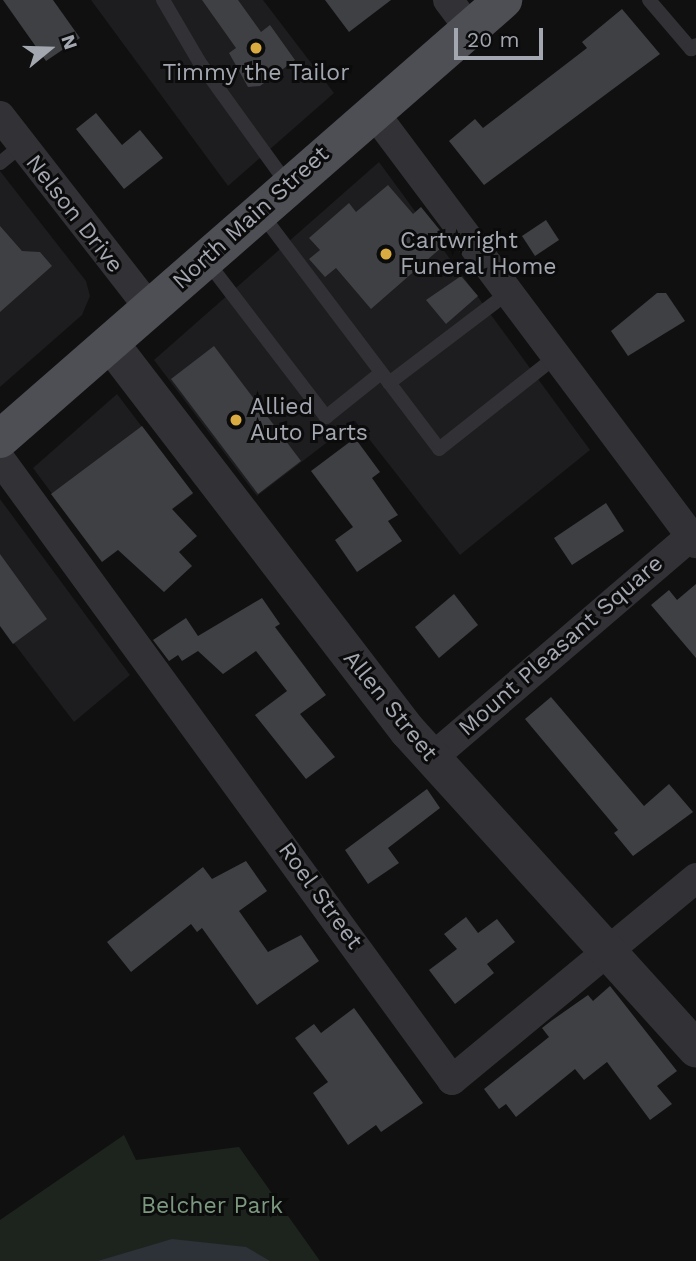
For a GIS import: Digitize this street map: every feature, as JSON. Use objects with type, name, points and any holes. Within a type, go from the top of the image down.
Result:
[{"type":"main road","name":"North Main Street","points":[[0,439],[372,110],[458,14],[503,0]]},
{"type":"street","name":"Mount Pleasant Square","points":[[372,110],[511,290],[694,539],[432,758]]},
{"type":"street","name":"Nelson Drive","points":[[0,116],[11,155],[150,309]]},
{"type":"street","name":"Allen Street","points":[[110,343],[432,758],[696,1049]]},
{"type":"street","name":"Roel Street","points":[[0,459],[452,1080],[696,878]]},
{"type":"lane","points":[[163,0],[200,63],[288,185]]},
{"type":"lane","points":[[649,0],[691,49],[696,45]]},
{"type":"lane","points":[[260,211],[439,449],[559,354]]},
{"type":"lane","points":[[205,259],[326,417],[511,290]]},
{"type":"shaded area","points":[[91,0],[263,0],[334,93],[228,186]]},
{"type":"shaded area","points":[[379,162],[590,450],[460,555],[355,421],[257,496],[154,360]]},
{"type":"shaded area","points":[[0,171],[86,281],[90,296],[82,315],[0,387]]},
{"type":"shaded area","points":[[117,394],[193,494],[102,561],[33,468]]},
{"type":"shaded area","points":[[0,499],[130,675],[74,722],[0,625]]},
{"type":"shaded area","points":[[172,1239],[246,1247],[270,1261],[98,1261]]},
{"type":"green space","name":"Belcher Park","points":[[124,1135],[136,1160],[239,1147],[320,1261],[0,1261],[0,1220]]},
{"type":"building","points":[[3,0],[53,0],[80,38],[46,61]]},
{"type":"building","points":[[202,0],[238,0],[261,32],[270,25],[295,60],[260,86],[248,87],[229,53],[236,48]]},
{"type":"building","points":[[325,0],[391,0],[349,32]]},
{"type":"building","points":[[622,9],[660,54],[484,185],[449,141],[475,119],[483,128],[587,48],[582,42]]},
{"type":"building","points":[[96,113],[122,145],[140,130],[163,158],[124,189],[76,129]]},
{"type":"building","name":"Cartwright Funeral Home","points":[[388,185],[413,214],[421,207],[443,234],[436,240],[442,247],[371,309],[336,268],[325,277],[309,259],[320,250],[309,238],[349,203],[356,212]]},
{"type":"building","points":[[546,220],[559,240],[535,256],[522,236]]},
{"type":"building","points":[[0,226],[22,251],[40,252],[52,266],[0,312]]},
{"type":"building","points":[[461,276],[478,296],[446,324],[426,300]]},
{"type":"building","points":[[657,293],[666,293],[685,321],[628,356],[611,331]]},
{"type":"building","name":"Allied Auto Parts","points":[[214,346],[301,461],[258,494],[171,379]]},
{"type":"building","points":[[142,426],[193,493],[172,509],[197,536],[179,552],[192,566],[164,592],[118,550],[102,562],[51,494]]},
{"type":"building","points":[[355,438],[380,472],[372,478],[398,515],[388,521],[402,541],[357,572],[335,540],[353,527],[311,471]]},
{"type":"building","points":[[606,503],[624,531],[572,565],[554,538]]},
{"type":"building","points":[[0,554],[47,619],[13,644],[0,626]]},
{"type":"building","points":[[696,584],[696,658],[651,605],[669,590],[677,600]]},
{"type":"building","points":[[454,594],[478,625],[439,658],[415,627]]},
{"type":"building","points":[[262,598],[280,624],[275,627],[326,695],[300,714],[335,757],[306,779],[255,715],[287,691],[256,651],[223,674],[198,651],[182,661],[178,655],[169,661],[153,640],[186,618],[198,636]]},
{"type":"building","points":[[551,697],[644,806],[669,784],[693,812],[633,856],[614,833],[618,830],[525,719]]},
{"type":"building","points":[[427,789],[440,808],[388,848],[399,863],[368,884],[345,850]]},
{"type":"building","points":[[246,861],[267,891],[239,911],[268,952],[301,935],[319,961],[257,1005],[202,928],[197,932],[191,924],[131,972],[107,942],[203,867],[212,879]]},
{"type":"building","points":[[466,917],[478,933],[497,919],[515,942],[487,964],[494,973],[455,1004],[429,970],[457,949],[444,934]]},
{"type":"building","points":[[610,986],[677,1071],[657,1086],[672,1104],[650,1120],[607,1062],[584,1080],[575,1069],[516,1117],[506,1104],[499,1109],[484,1089],[549,1037],[542,1028],[588,995],[593,1001]]},
{"type":"building","points":[[354,1008],[423,1103],[381,1132],[376,1125],[348,1145],[313,1093],[328,1082],[295,1038],[314,1024],[321,1033]]},
{"type":"place","name":"Timmy the Tailor","points":[[256,48]]},
{"type":"place","name":"Cartwright Funeral Home","points":[[386,254]]},
{"type":"place","name":"Allied Auto Parts","points":[[236,420]]}]
